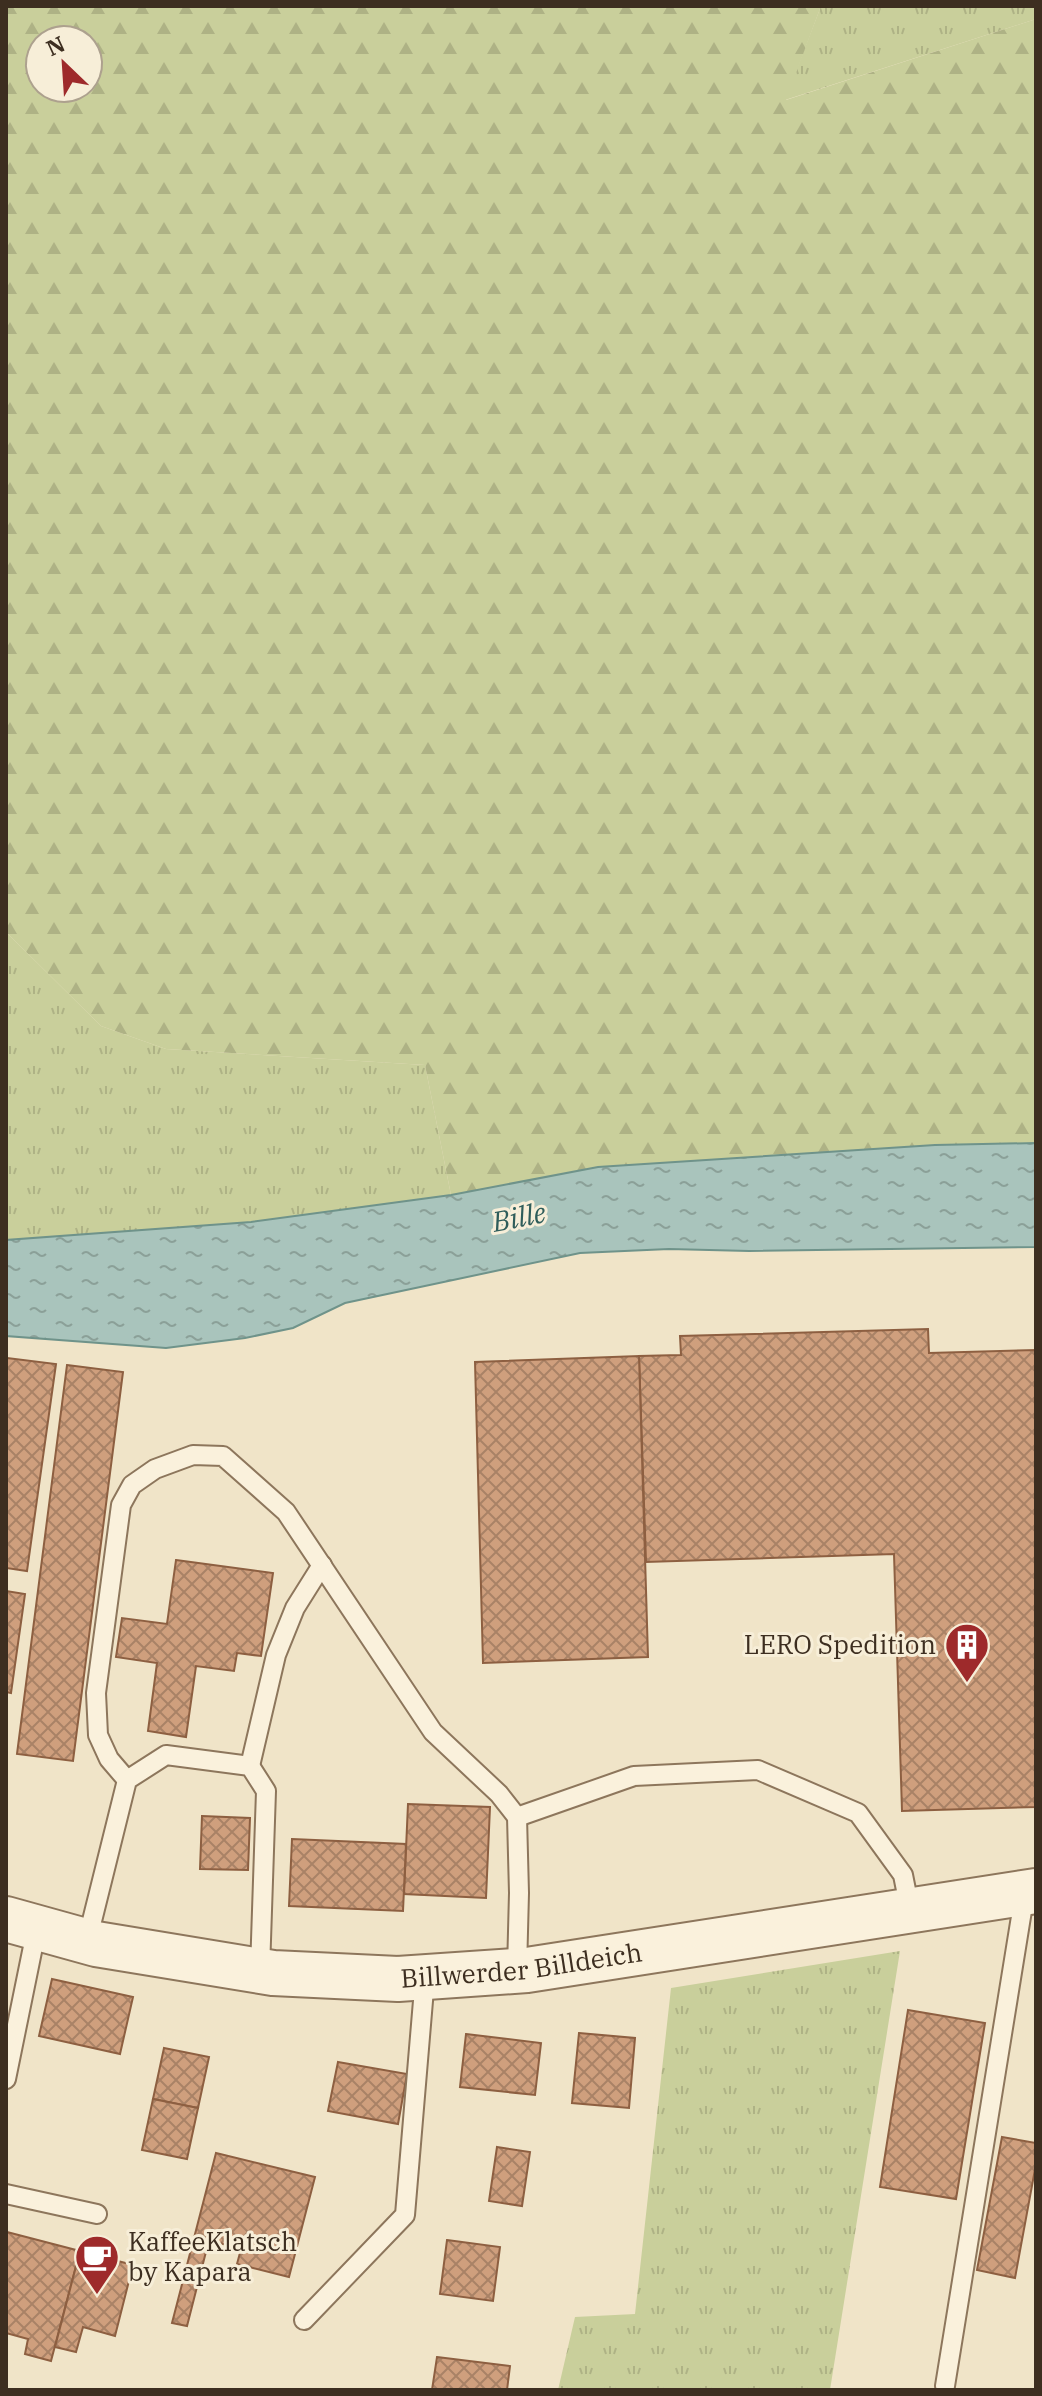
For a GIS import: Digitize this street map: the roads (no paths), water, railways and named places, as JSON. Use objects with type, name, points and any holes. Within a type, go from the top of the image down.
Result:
[{"type":"street","name":"Billwerder Billdeich","points":[[22,1923],[87,1941],[260,1971],[398,1979],[517,1971],[1031,1892]]},
{"type":"lane","points":[[127,1780],[109,1759],[98,1735],[96,1693],[121,1505],[132,1485],[155,1469],[193,1455],[223,1456],[286,1512],[433,1732],[499,1794],[517,1817],[517,1971]]},
{"type":"lane","points":[[260,1971],[266,1791],[250,1766],[276,1655],[295,1608],[322,1565]]},
{"type":"lane","points":[[87,1941],[127,1780],[166,1755],[250,1766]]},
{"type":"lane","points":[[517,1817],[634,1776],[758,1770],[858,1813],[903,1875],[910,1910]]},
{"type":"lane","points":[[945,2386],[1031,1892]]},
{"type":"lane","points":[[6,2079],[22,1923]]},
{"type":"lane","points":[[304,2320],[405,2215],[425,1977]]},
{"type":"lane","points":[[6,2194],[97,2214]]},
{"type":"water","name":"Bille","points":[[1036,1143],[1036,1247],[749,1251],[669,1249],[580,1253],[345,1303],[293,1328],[245,1338],[166,1348],[6,1336],[6,1240],[251,1222],[451,1195],[598,1167],[935,1145]]},
{"type":"place","name":"LERO Spedition","points":[[967,1684]]},
{"type":"place","name":"KaffeeKlatsch by Kapara","points":[[97,2296]]}]
